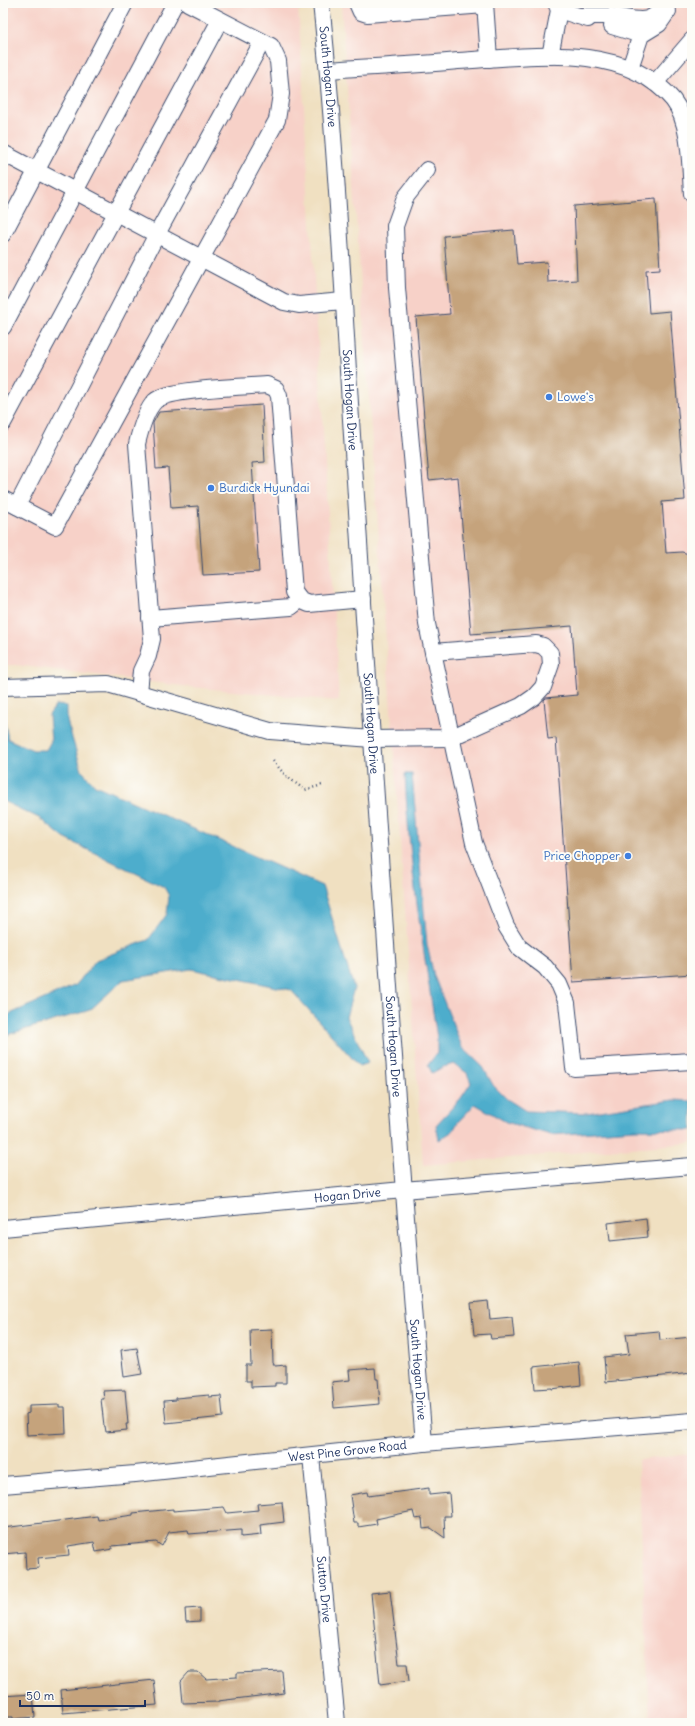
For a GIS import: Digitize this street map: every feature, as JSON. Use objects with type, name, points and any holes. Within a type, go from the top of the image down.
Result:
[{"type":"street","points":[[3,234],[125,3]]},
{"type":"street","points":[[3,327],[175,3]]},
{"type":"street","points":[[3,499],[55,526],[277,120],[281,94],[278,61],[271,46],[188,3]]},
{"type":"street","name":"South Hogan Drive","points":[[321,3],[328,70],[403,1190],[424,1443]]},
{"type":"street","points":[[357,3],[361,12],[367,14],[485,4],[489,59]]},
{"type":"street","points":[[578,16],[614,16],[634,21],[646,19],[660,10],[663,3]]},
{"type":"street","points":[[630,68],[641,35],[659,24],[668,13],[670,3]]},
{"type":"street","points":[[550,56],[558,6],[578,16],[641,35]]},
{"type":"street","points":[[3,424],[220,20]]},
{"type":"street","points":[[655,83],[692,40]]},
{"type":"street","points":[[18,506],[157,234],[262,42]]},
{"type":"street","points":[[681,68],[692,55]]},
{"type":"street","points":[[328,70],[550,56],[588,58],[630,68],[651,79],[673,101],[686,124],[691,147],[692,194]]},
{"type":"street","points":[[3,153],[284,302],[299,305],[343,301]]},
{"type":"street","points":[[427,170],[406,198],[395,226],[400,320],[427,624],[450,738],[474,843],[506,926],[519,947],[545,967],[558,984],[567,1003],[574,1068],[692,1061]]},
{"type":"street","points":[[139,693],[141,671],[148,656],[152,639],[137,444],[141,424],[154,401],[170,393],[267,385],[276,389],[279,396],[294,592],[300,600],[309,604],[363,599]]},
{"type":"street","points":[[150,618],[291,607],[300,600]]},
{"type":"street","points":[[3,687],[108,684],[270,731],[372,739],[450,738],[521,706],[534,697],[543,687],[551,664],[550,653],[543,646],[536,644],[433,652]]},
{"type":"street","name":"Hogan Drive","points":[[3,1228],[403,1190],[692,1166]]},
{"type":"street","name":"West Pine Grove Road","points":[[3,1485],[311,1456],[424,1443],[692,1421]]},
{"type":"street","name":"Sutton Drive","points":[[311,1456],[337,1723]]},
{"type":"path","points":[[272,761],[286,776],[305,790],[322,785]]},
{"type":"shaded area","points":[[3,3],[298,3],[339,701],[191,687],[16,665],[3,665]]},
{"type":"shaded area","points":[[341,3],[692,3],[692,1143],[423,1165]]},
{"type":"shaded area","points":[[692,1454],[692,1723],[650,1723],[638,1460]]},
{"type":"water","points":[[56,705],[67,706],[67,721],[82,771],[95,785],[322,886],[354,988],[346,1017],[368,1063],[359,1066],[291,990],[191,969],[123,980],[90,1010],[3,1036],[3,1017],[76,985],[96,960],[148,940],[167,914],[169,896],[164,887],[64,838],[39,818],[3,801],[3,714],[8,739],[33,750],[46,750],[51,741],[49,715]]},
{"type":"water","points":[[405,774],[412,774],[427,945],[434,976],[462,1047],[483,1067],[493,1085],[507,1099],[526,1111],[587,1113],[673,1100],[692,1101],[692,1130],[635,1129],[551,1135],[506,1122],[475,1104],[458,1122],[453,1131],[439,1140],[436,1125],[461,1098],[471,1083],[467,1073],[454,1064],[443,1067],[432,1073],[428,1065],[437,1053],[437,1038],[409,840]]},
{"type":"building","name":"Lowe's","points":[[656,199],[660,269],[646,270],[649,313],[670,311],[685,500],[662,502],[666,553],[682,552],[692,555],[692,974],[573,982],[556,738],[548,739],[544,700],[546,698],[577,695],[572,626],[471,634],[458,477],[429,480],[416,317],[450,314],[444,236],[514,230],[517,264],[547,262],[548,282],[577,280],[574,206]]},
{"type":"building","name":"Burdick Hyundai","points":[[262,405],[265,462],[252,463],[259,572],[203,575],[198,506],[171,508],[168,468],[156,469],[153,423],[159,412]]},
{"type":"building","points":[[646,1218],[648,1237],[610,1241],[608,1223]]},
{"type":"building","points":[[488,1301],[490,1319],[512,1317],[514,1337],[491,1339],[490,1334],[474,1335],[471,1303]]},
{"type":"building","points":[[272,1329],[273,1363],[275,1366],[286,1365],[286,1383],[275,1383],[275,1386],[251,1387],[251,1381],[246,1381],[246,1365],[251,1365],[250,1330]]},
{"type":"building","points":[[659,1331],[660,1340],[692,1337],[692,1373],[606,1382],[604,1357],[629,1354],[626,1334]]},
{"type":"building","points":[[137,1348],[142,1374],[124,1377],[121,1350]]},
{"type":"building","points":[[579,1362],[581,1385],[552,1389],[535,1389],[533,1367]]},
{"type":"building","points":[[375,1368],[376,1379],[378,1379],[380,1404],[334,1408],[332,1382],[350,1380],[349,1370]]},
{"type":"building","points":[[125,1390],[128,1424],[126,1424],[127,1430],[106,1432],[101,1399],[104,1399],[103,1391]]},
{"type":"building","points":[[209,1395],[209,1397],[221,1396],[223,1417],[166,1423],[164,1401],[176,1400],[176,1398]]},
{"type":"building","points":[[59,1405],[59,1407],[65,1407],[66,1433],[27,1435],[26,1414],[29,1413],[29,1406]]},
{"type":"building","points":[[429,1488],[429,1495],[449,1493],[451,1516],[444,1516],[445,1538],[431,1528],[423,1529],[422,1518],[415,1519],[413,1511],[376,1519],[377,1524],[358,1527],[358,1523],[354,1523],[350,1495],[367,1492],[368,1496]]},
{"type":"building","points":[[282,1502],[284,1522],[260,1525],[261,1535],[241,1537],[241,1530],[189,1534],[188,1530],[169,1532],[162,1546],[156,1542],[112,1546],[112,1549],[96,1552],[94,1542],[68,1546],[69,1555],[38,1558],[39,1568],[26,1569],[25,1552],[3,1554],[3,1528],[97,1516],[98,1520],[133,1515],[133,1513],[173,1509],[173,1511],[224,1507],[227,1513],[258,1510],[257,1504]]},
{"type":"building","points":[[390,1591],[399,1664],[407,1664],[409,1681],[380,1685],[371,1593]]},
{"type":"building","points":[[200,1608],[200,1621],[186,1622],[185,1609]]},
{"type":"building","points":[[282,1671],[284,1693],[218,1702],[183,1703],[181,1681],[189,1672],[198,1672],[206,1679],[237,1677],[237,1673]]},
{"type":"building","points":[[154,1680],[157,1705],[63,1713],[61,1690]]},
{"type":"building","points":[[33,1694],[35,1717],[13,1719],[13,1717],[4,1717],[3,1696]]},
{"type":"place","name":"Lowe's","points":[[549,397]]},
{"type":"place","name":"Burdick Hyundai","points":[[211,488]]},
{"type":"place","name":"Price Chopper","points":[[628,856]]}]
